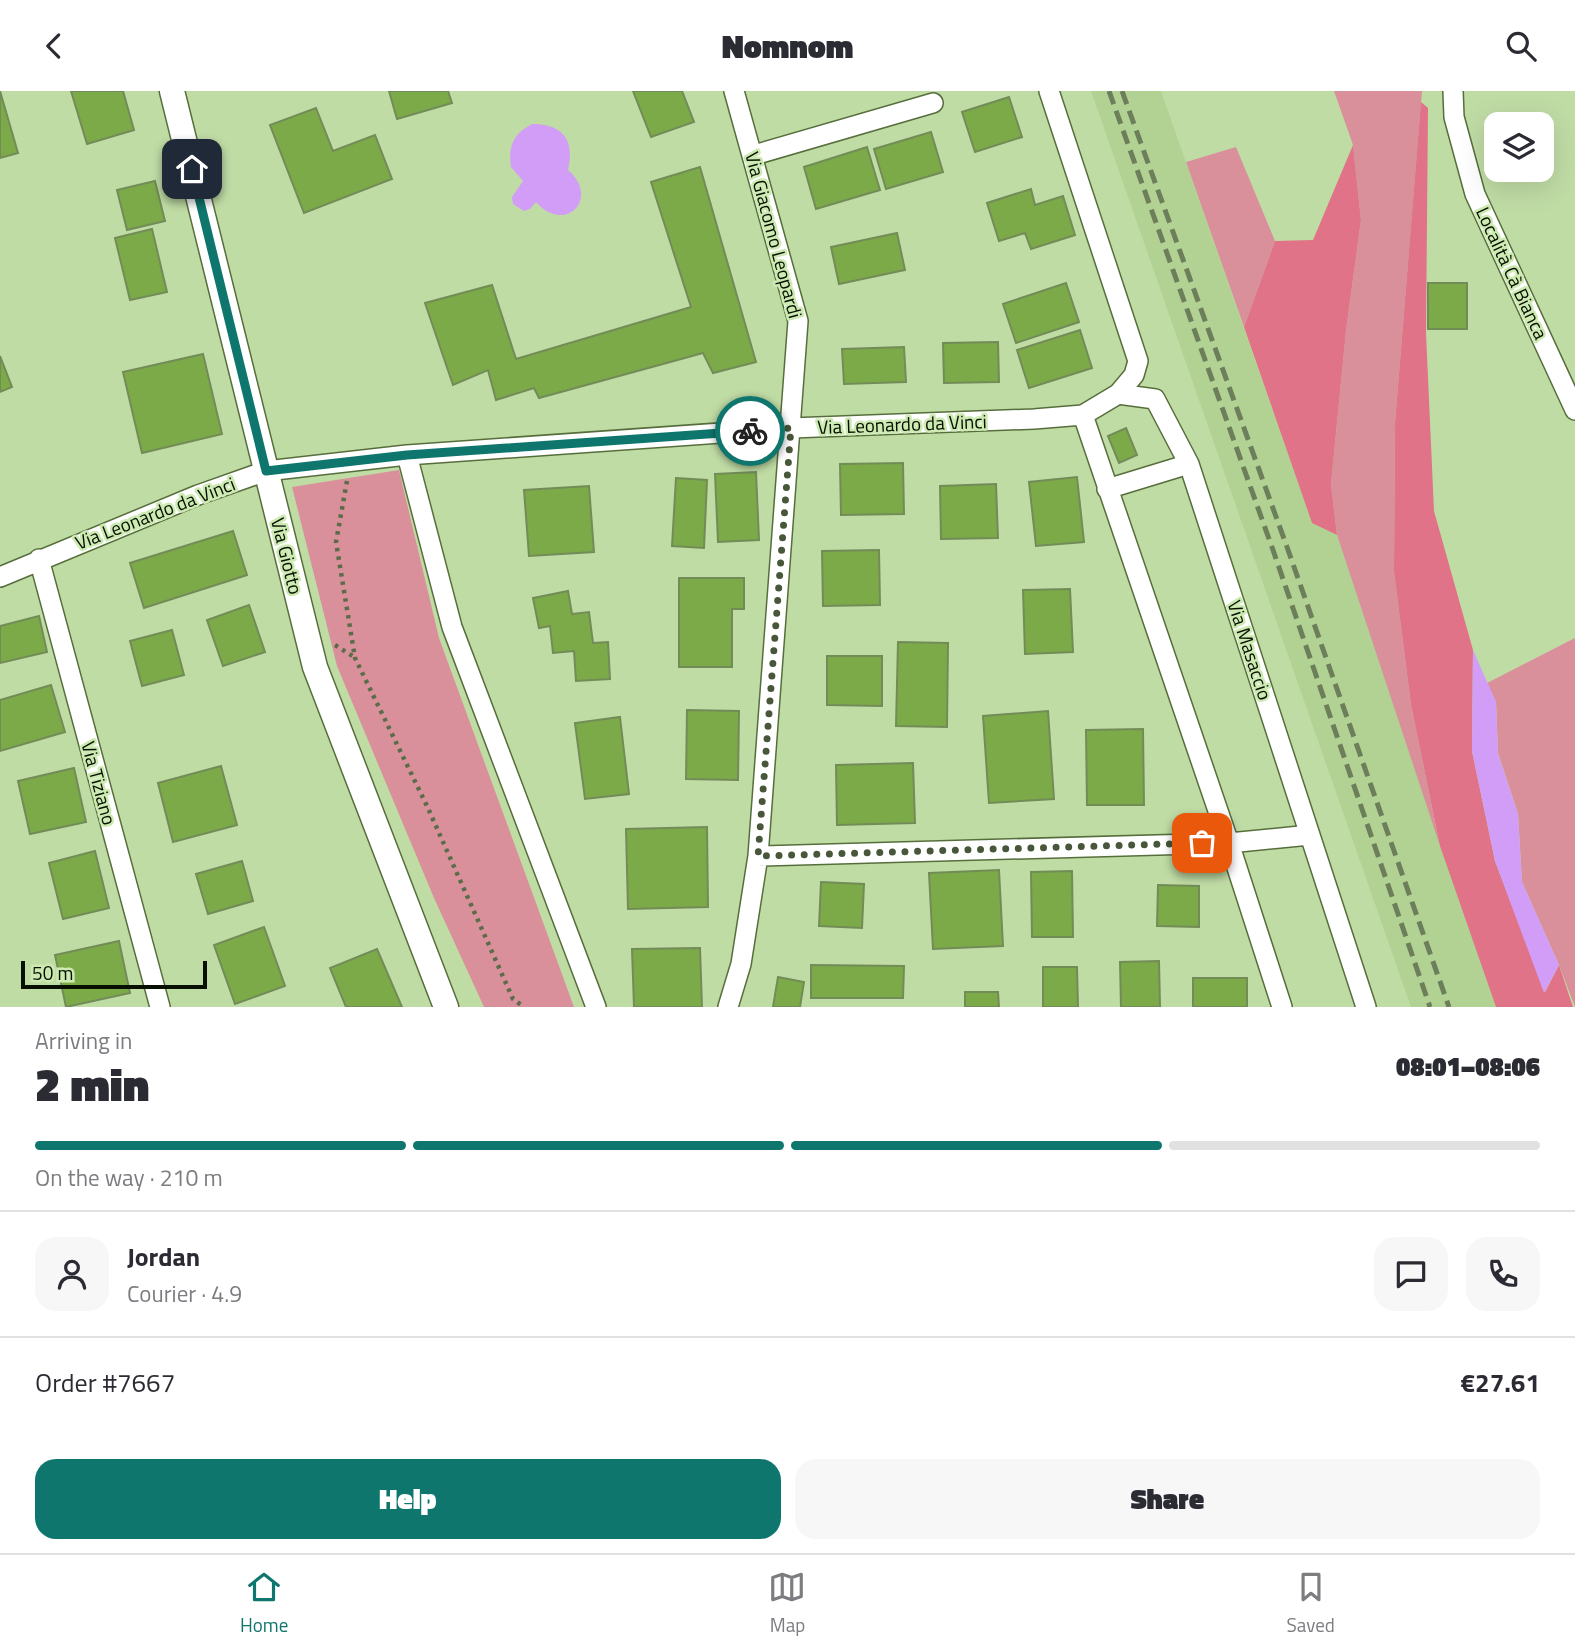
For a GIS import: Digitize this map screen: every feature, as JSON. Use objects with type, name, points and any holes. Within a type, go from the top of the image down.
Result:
[{"type":"street","name":"Via Giotto","points":[[172,91],[315,667],[446,1007]]},
{"type":"street","name":"Via Giacomo Leopardi","points":[[728,1007],[741,964],[758,856],[798,321],[754,155],[734,91]]},
{"type":"street","name":"Via Leonardo da Vinci","points":[[0,577],[198,495],[266,471],[407,455],[791,428],[1083,415],[1118,394],[1134,375],[1138,361],[1049,91]]},
{"type":"street","name":"Località Cà Bianca","points":[[1453,91],[1454,117],[1475,194],[1575,409]]},
{"type":"street","points":[[754,155],[933,103]]},
{"type":"street","name":"Via Masaccio","points":[[1118,394],[1155,399],[1189,464],[1366,1007]]},
{"type":"street","points":[[1083,415],[1282,1007]]},
{"type":"street","points":[[407,455],[452,627],[596,1007]]},
{"type":"street","points":[[1107,489],[1189,464]]},
{"type":"street","name":"Via Tiziano","points":[[39,559],[160,1007]]},
{"type":"street","points":[[758,856],[1229,843],[1310,835]]},
{"type":"path","points":[[351,460],[336,542],[355,658],[427,806],[513,999],[524,1007]]},
{"type":"path","points":[[331,643],[355,658]]},
{"type":"path","points":[[510,1007],[513,999]]},
{"type":"shaded area","points":[[1091,91],[1161,91],[1312,523],[1337,535],[1496,1007],[1411,1007]]},
{"type":"shaded area","points":[[1334,91],[1422,91],[1395,423],[1394,572],[1411,705],[1440,846],[1337,535],[1331,484],[1346,331],[1361,220],[1353,145]]},
{"type":"shaded area","points":[[1421,102],[1428,108],[1426,333],[1434,511],[1473,650],[1472,751],[1495,861],[1545,992],[1559,965],[1573,1007],[1496,1007],[1440,846],[1411,705],[1394,572],[1395,423]]},
{"type":"shaded area","points":[[532,124],[552,127],[568,142],[568,170],[581,191],[580,201],[568,214],[558,215],[547,211],[536,202],[524,211],[513,204],[512,197],[523,181],[511,167],[511,147],[516,136]]},
{"type":"shaded area","points":[[1353,145],[1361,220],[1346,331],[1331,484],[1337,535],[1312,523],[1244,327],[1275,241],[1313,240]]},
{"type":"shaded area","points":[[1236,147],[1275,241],[1244,327],[1186,162]]},
{"type":"shaded area","points":[[399,470],[439,638],[574,1007],[484,1007],[434,898],[337,666],[292,487]]},
{"type":"shaded area","points":[[1575,638],[1575,1007],[1522,882],[1518,814],[1498,753],[1496,702],[1487,683]]},
{"type":"shaded area","points":[[1473,650],[1496,702],[1498,754],[1518,814],[1522,882],[1559,965],[1544,993],[1495,861],[1472,751]]},
{"type":"building","points":[[0,91],[18,153],[0,158]]},
{"type":"building","points":[[71,91],[123,91],[134,130],[87,144]]},
{"type":"building","points":[[389,91],[448,91],[452,103],[397,119]]},
{"type":"building","points":[[633,91],[682,91],[694,122],[651,137]]},
{"type":"building","points":[[1009,97],[1022,137],[975,152],[962,112]]},
{"type":"building","points":[[316,108],[333,151],[375,135],[392,179],[304,213],[270,125]]},
{"type":"building","points":[[931,132],[943,172],[886,189],[874,149]]},
{"type":"building","points":[[867,147],[880,190],[816,209],[804,167]]},
{"type":"building","points":[[700,167],[756,362],[713,373],[703,353],[539,398],[534,388],[496,400],[488,370],[453,385],[425,303],[492,285],[516,359],[691,307],[651,182]]},
{"type":"building","points":[[155,181],[165,221],[127,230],[117,190]]},
{"type":"building","points":[[1031,189],[1035,205],[1063,196],[1075,235],[1031,249],[1025,233],[999,241],[987,203]]},
{"type":"building","points":[[152,229],[167,292],[130,300],[115,238]]},
{"type":"building","points":[[897,233],[905,270],[839,284],[831,247]]},
{"type":"building","points":[[1066,283],[1079,322],[1016,343],[1003,304]]},
{"type":"building","points":[[1428,283],[1467,283],[1467,329],[1428,329]]},
{"type":"building","points":[[1080,330],[1092,368],[1029,388],[1017,350]]},
{"type":"building","points":[[998,342],[999,382],[944,383],[943,343]]},
{"type":"building","points":[[904,347],[906,382],[844,384],[842,349]]},
{"type":"building","points":[[203,354],[222,434],[142,453],[123,372]]},
{"type":"building","points":[[0,356],[12,387],[0,392]]},
{"type":"building","points":[[1126,428],[1137,455],[1119,463],[1108,436]]},
{"type":"building","points":[[903,463],[904,514],[841,515],[840,464]]},
{"type":"building","points":[[756,472],[759,540],[718,542],[715,474]]},
{"type":"building","points":[[1077,477],[1084,542],[1036,546],[1029,482]]},
{"type":"building","points":[[676,478],[707,480],[704,548],[672,546]]},
{"type":"building","points":[[996,484],[998,538],[941,539],[940,486]]},
{"type":"building","points":[[589,486],[594,552],[529,556],[524,490]]},
{"type":"building","points":[[233,531],[247,575],[144,608],[130,563]]},
{"type":"building","points":[[879,550],[880,605],[823,606],[822,551]]},
{"type":"building","points":[[679,578],[744,578],[744,609],[732,609],[732,667],[679,667]]},
{"type":"building","points":[[1070,589],[1073,652],[1025,654],[1023,590]]},
{"type":"building","points":[[568,591],[572,614],[589,612],[593,643],[608,642],[610,679],[576,681],[574,651],[553,653],[550,626],[539,628],[533,598]]},
{"type":"building","points":[[249,605],[265,652],[223,666],[207,620]]},
{"type":"building","points":[[39,616],[47,652],[0,663],[0,626]]},
{"type":"building","points":[[172,630],[184,675],[142,686],[130,641]]},
{"type":"building","points":[[898,642],[948,643],[947,727],[896,726]]},
{"type":"building","points":[[827,656],[882,656],[882,706],[827,705]]},
{"type":"building","points":[[51,685],[65,732],[0,751],[0,700]]},
{"type":"building","points":[[687,710],[739,711],[738,780],[686,779]]},
{"type":"building","points":[[1048,711],[1054,799],[989,803],[983,716]]},
{"type":"building","points":[[620,717],[629,794],[585,799],[575,723]]},
{"type":"building","points":[[1143,729],[1144,805],[1087,805],[1086,730]]},
{"type":"building","points":[[913,763],[915,823],[837,825],[836,765]]},
{"type":"building","points":[[221,766],[237,825],[173,842],[158,783]]},
{"type":"building","points":[[74,768],[86,822],[30,834],[18,781]]},
{"type":"building","points":[[707,827],[708,907],[628,909],[626,829]]},
{"type":"building","points":[[95,851],[109,908],[63,919],[49,863]]},
{"type":"building","points":[[242,861],[253,901],[208,914],[196,874]]},
{"type":"building","points":[[999,870],[1003,946],[933,949],[929,873]]},
{"type":"building","points":[[1072,871],[1073,937],[1032,937],[1031,872]]},
{"type":"building","points":[[821,882],[864,884],[862,928],[819,926]]},
{"type":"building","points":[[1158,885],[1199,886],[1199,927],[1157,926]]},
{"type":"building","points":[[264,927],[285,986],[235,1004],[214,945]]},
{"type":"building","points":[[119,941],[130,993],[66,1007],[55,955]]},
{"type":"building","points":[[700,948],[702,1007],[634,1007],[632,949]]},
{"type":"building","points":[[377,949],[402,1007],[346,1007],[330,968]]},
{"type":"building","points":[[1159,961],[1160,1007],[1121,1007],[1120,962]]},
{"type":"building","points":[[811,965],[904,966],[903,998],[811,998]]},
{"type":"building","points":[[1043,967],[1077,967],[1078,1007],[1043,1007]]},
{"type":"building","points":[[778,977],[804,982],[800,1007],[773,1007]]},
{"type":"building","points":[[1193,978],[1247,978],[1247,1007],[1193,1007]]},
{"type":"building","points":[[965,992],[998,992],[999,1007],[965,1007]]},
{"type":"railway","points":[[1109,91],[1273,550],[1430,1007]]},
{"type":"railway","points":[[1122,91],[1449,1007]]},
{"type":"way so far","points":[[750,431],[791,428],[758,856],[1202,843]]},
{"type":"route","points":[[192,169],[266,471],[407,455],[750,431]]}]
